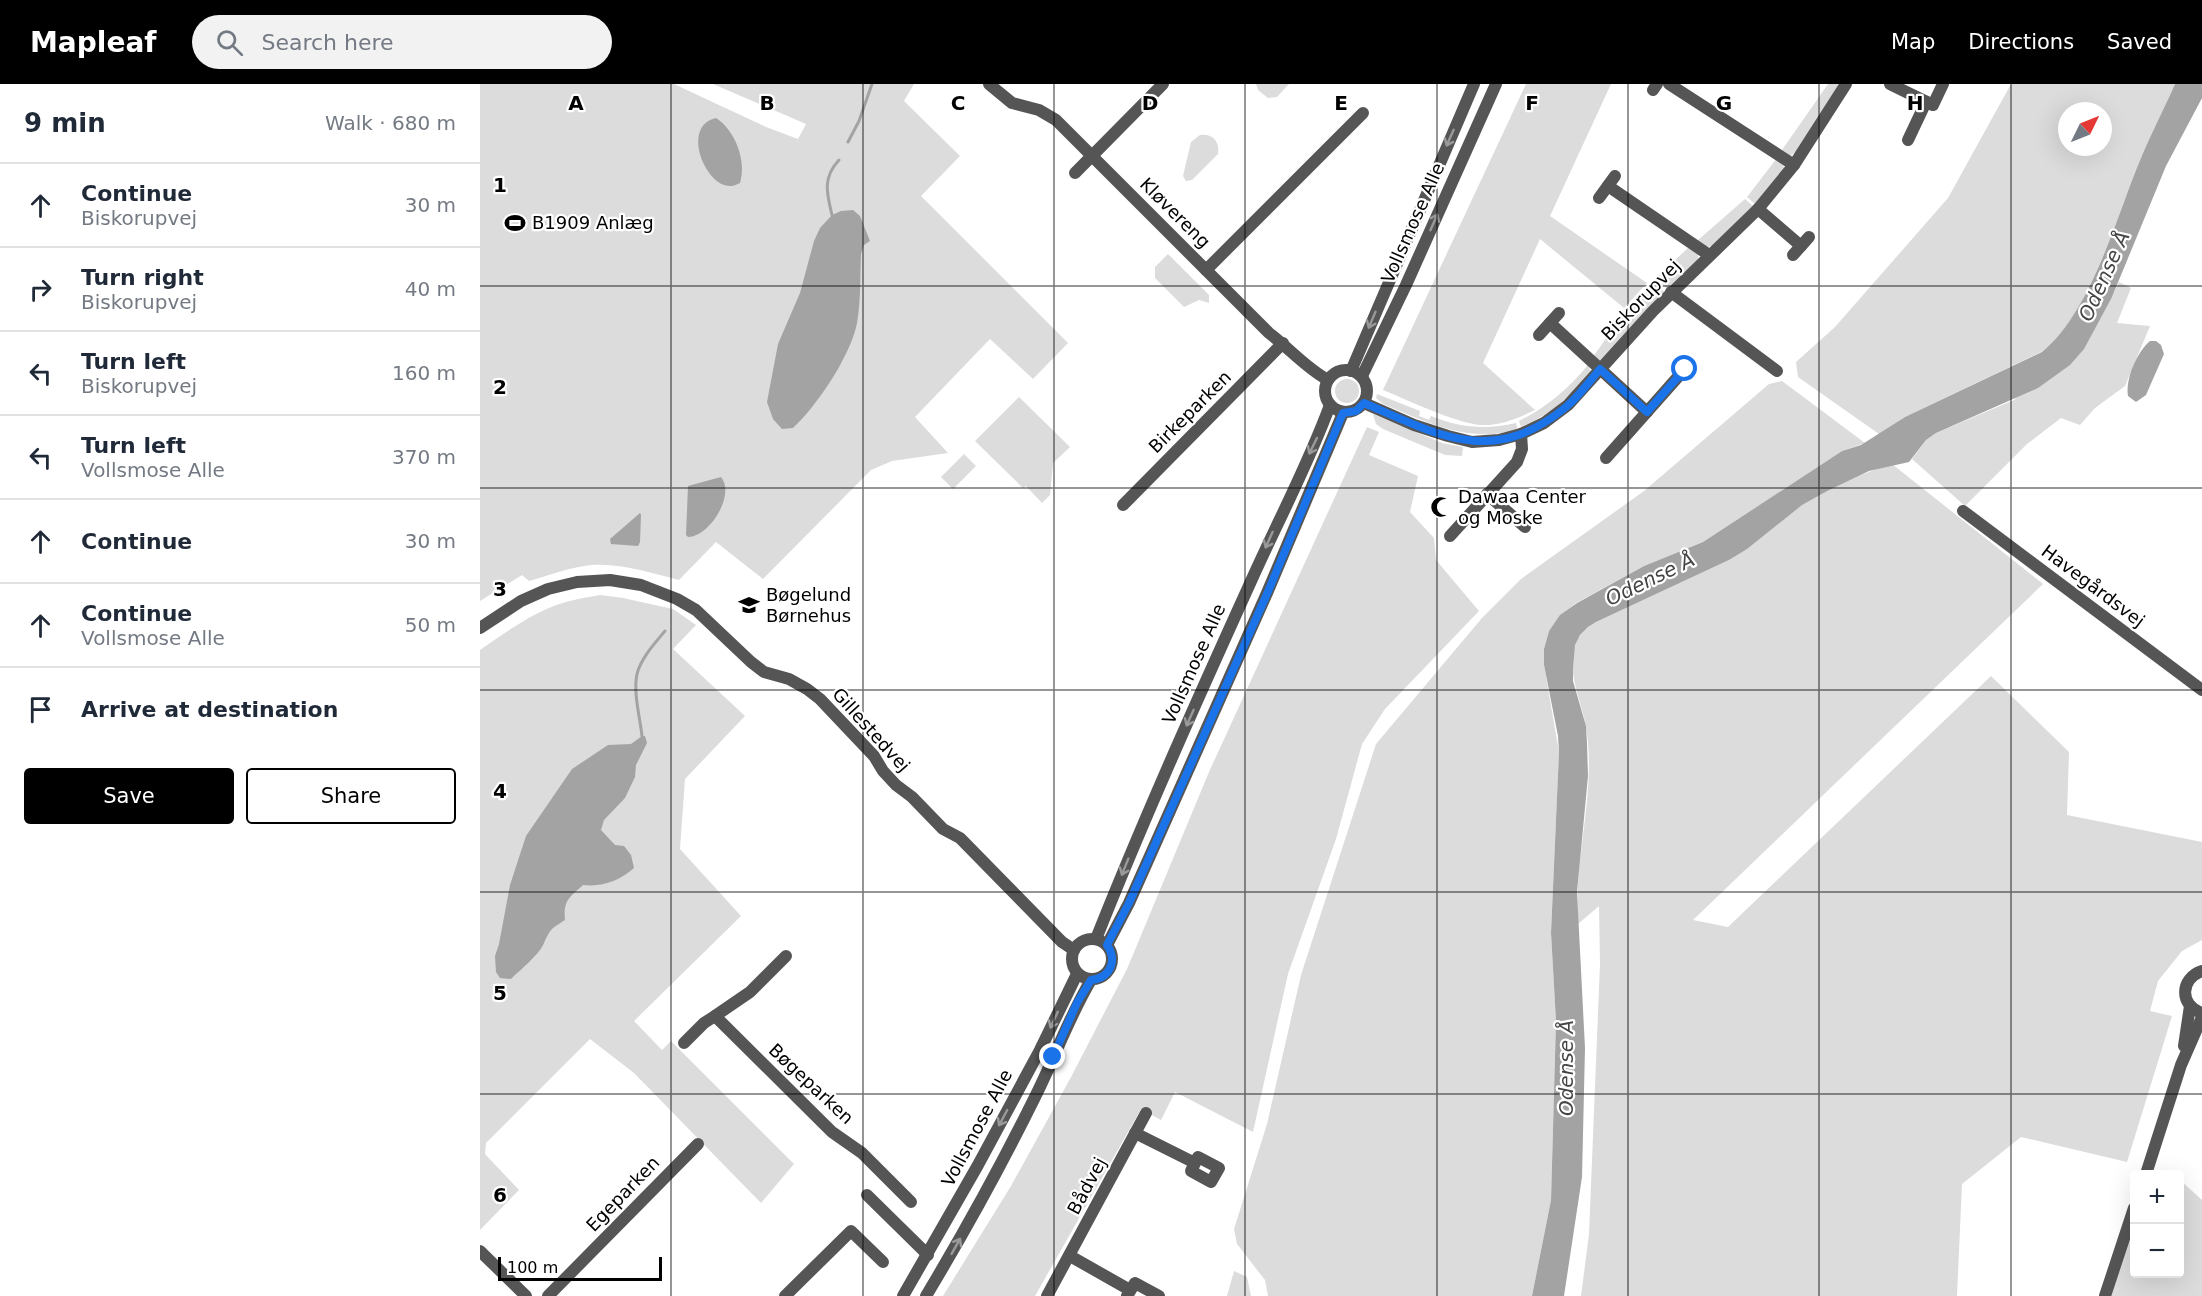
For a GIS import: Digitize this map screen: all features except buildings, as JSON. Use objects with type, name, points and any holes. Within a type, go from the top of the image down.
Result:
[{"type":"street","name":"Kløvereng","points":[[989,84],[1012,102],[1048,114],[1093,156],[1269,333],[1316,374],[1328,380]]},
{"type":"street","points":[[1075,173],[1163,84]]},
{"type":"street","name":"Vollsmose Alle","points":[[1357,374],[1474,84]]},
{"type":"street","name":"Vollsmose Alle","points":[[1357,374],[1406,285],[1496,84]]},
{"type":"street","points":[[1669,84],[1794,165]]},
{"type":"street","name":"Biskorupvej","points":[[1364,403],[1414,425],[1472,442],[1499,440],[1521,434],[1544,423],[1568,405],[1671,292],[1758,209],[1794,165],[1846,84]]},
{"type":"street","points":[[1890,84],[1933,105],[1943,84]]},
{"type":"street","points":[[1908,140],[1926,102]]},
{"type":"street","points":[[1206,270],[1363,113]]},
{"type":"street","name":"Biskorupvej","points":[[1599,198],[1612,181],[1709,255]]},
{"type":"street","points":[[1758,209],[1801,246]]},
{"type":"street","points":[[1671,292],[1777,371]]},
{"type":"street","points":[[1539,335],[1559,313]]},
{"type":"street","name":"Biskorupvej","points":[[1550,323],[1647,412]]},
{"type":"street","name":"Birkeparken","points":[[1123,505],[1283,343]]},
{"type":"street","points":[[1606,458],[1685,369]]},
{"type":"street","points":[[1338,372],[1357,374],[1367,387],[1364,403],[1356,411],[1343,413],[1330,405],[1325,394],[1328,380],[1338,372]]},
{"type":"street","name":"Vollsmose Alle","points":[[1101,942],[1140,830],[1277,523],[1319,435],[1330,405]]},
{"type":"street","name":"Vollsmose Alle","points":[[1101,942],[1129,903],[1262,604],[1343,413]]},
{"type":"street","points":[[1450,536],[1517,462],[1522,449],[1521,434]]},
{"type":"street","points":[[1487,494],[1525,527]]},
{"type":"street","name":"Havegårdsvej","points":[[1963,511],[2202,690]]},
{"type":"street","name":"Gillestedvej","points":[[480,628],[521,601],[577,582],[610,580],[643,586],[677,598],[696,610],[764,672],[789,680],[820,699],[874,756],[883,771],[896,785],[912,797],[943,829],[960,837],[1062,942],[1074,950]]},
{"type":"street","points":[[1083,941],[1101,942],[1113,956],[1110,970],[1105,976],[1091,980],[1077,974],[1072,958],[1074,950],[1083,941]]},
{"type":"street","points":[[684,1043],[704,1023],[750,992],[786,956]]},
{"type":"street","points":[[2147,1170],[2181,1065],[2202,1015],[2190,1006],[2185,996],[2186,985],[2192,976],[2202,971]]},
{"type":"street","name":"Vollsmose Alle","points":[[903,1296],[928,1255],[1040,1050],[1077,974]]},
{"type":"street","name":"Vollsmose Alle","points":[[926,1296],[995,1175],[1037,1093],[1077,1003],[1091,980]]},
{"type":"street","points":[[2181,1065],[2190,1006]]},
{"type":"street","name":"Bøgeparken","points":[[715,1016],[832,1132],[862,1153],[911,1202]]},
{"type":"street","name":"Bådvej","points":[[1047,1296],[1146,1113]]},
{"type":"street","points":[[1135,1133],[1195,1163]]},
{"type":"street","name":"Egeparken","points":[[548,1296],[698,1144]]},
{"type":"street","points":[[867,1195],[928,1255]]},
{"type":"street","points":[[2105,1296],[2130,1220]]},
{"type":"street","points":[[785,1296],[851,1231],[883,1262]]},
{"type":"street","points":[[480,1251],[526,1296]]},
{"type":"street","points":[[1070,1257],[1129,1293],[1135,1282],[1159,1296]]},
{"type":"shaded area","points":[[480,84],[674,84],[766,127],[798,139],[806,124],[713,84],[914,84],[904,101],[960,156],[921,196],[1068,343],[1033,379],[990,339],[915,417],[948,453],[892,461],[871,470],[763,579],[716,542],[679,580],[625,567],[592,565],[568,569],[529,581],[522,575],[480,601]]},
{"type":"shaded area","points":[[1256,84],[1289,84],[1277,97],[1268,98],[1258,90]]},
{"type":"shaded area","points":[[1526,84],[1611,84],[1550,216],[1647,283],[1624,308],[1540,239],[1483,363],[1535,410],[1502,423],[1481,425],[1445,416],[1383,390]]},
{"type":"shaded area","points":[[1828,84],[1841,84],[1798,150],[1790,156],[1782,150]]},
{"type":"shaded area","points":[[2011,84],[2175,84],[2144,153],[2097,271],[2073,316],[2059,336],[2043,351],[1905,417],[1879,434],[1798,377],[1796,362],[1835,327],[1948,198]]},
{"type":"shaded area","points":[[1200,135],[1208,135],[1214,139],[1218,145],[1218,154],[1192,180],[1186,181],[1183,176],[1191,142]]},
{"type":"shaded area","points":[[1777,158],[1783,162],[1784,169],[1755,204],[1747,197]]},
{"type":"shaded area","points":[[1745,199],[1753,206],[1712,246],[1706,247],[1697,241]]},
{"type":"shaded area","points":[[1688,248],[1698,254],[1698,259],[1667,289],[1656,278]]},
{"type":"shaded area","points":[[1168,254],[1209,295],[1209,303],[1199,300],[1184,307],[1155,278],[1155,267]]},
{"type":"shaded area","points":[[1654,281],[1664,292],[1603,360],[1593,357],[1623,314]]},
{"type":"shaded area","points":[[2119,282],[2131,288],[2117,323],[2150,326],[2125,386],[2095,408],[2080,425],[2061,418],[2027,444],[1965,506],[1912,459],[1926,440],[1936,433],[2014,400],[2112,297]]},
{"type":"shaded area","points":[[1588,365],[1591,372],[1568,397],[1551,411],[1521,427],[1519,421],[1556,397]]},
{"type":"shaded area","points":[[1347,379],[1355,383],[1359,391],[1355,399],[1347,403],[1339,399],[1335,391],[1339,383]]},
{"type":"shaded area","points":[[1782,381],[1865,443],[1842,451],[1703,542],[1644,566],[1576,603],[1562,614],[1549,631],[1544,649],[1544,665],[1559,752],[1551,933],[1556,1021],[1551,1200],[1532,1296],[1268,1296],[1265,1280],[1237,1244],[1234,1229],[1267,1124],[1301,975],[1376,744],[1482,618],[1521,579],[1644,491],[1769,384]]},
{"type":"shaded area","points":[[1377,394],[1420,411],[1419,416],[1429,420],[1431,416],[1452,423],[1484,427],[1516,423],[1518,430],[1482,434],[1449,429],[1383,404],[1376,398]]},
{"type":"shaded area","points":[[1019,397],[1070,447],[1053,463],[1050,495],[1042,503],[1026,486],[1023,488],[975,441]]},
{"type":"shaded area","points":[[1373,414],[1442,443],[1463,447],[1462,456],[1445,455],[1383,429],[1376,424]]},
{"type":"shaded area","points":[[1367,427],[1379,432],[1369,455],[1418,476],[1410,512],[1434,538],[1436,560],[1479,611],[1385,709],[1362,744],[1336,839],[1288,974],[1253,1132],[1175,1092],[1161,1120],[1141,1109],[1035,1296],[943,1296],[1011,1186],[1127,969],[1209,772]]},
{"type":"shaded area","points":[[964,454],[976,466],[953,489],[941,477]]},
{"type":"shaded area","points":[[1892,464],[2043,584],[1693,920],[1728,927],[1991,676],[2069,752],[2067,815],[2202,842],[2202,940],[2182,951],[2158,981],[2150,1011],[2172,1016],[2127,1162],[2021,1137],[1962,1184],[1957,1296],[1581,1296],[1589,1234],[1600,964],[1599,906],[1578,924],[1577,900],[1587,801],[1589,751],[1586,727],[1574,677],[1575,645],[1583,632],[1596,622],[1729,560],[1793,511],[1824,492]]},
{"type":"shaded area","points":[[600,595],[673,609],[696,625],[673,649],[745,716],[685,779],[680,849],[741,916],[634,1021],[662,1050],[671,1041],[794,1164],[761,1203],[634,1073],[590,1039],[486,1143],[485,1154],[519,1190],[480,1230],[480,650],[540,612],[568,602]]},
{"type":"shaded area","points":[[2184,1184],[2202,1200],[2202,1296],[2111,1296],[2130,1233],[2130,1278],[2184,1278]]},
{"type":"shaded area","points":[[1234,1271],[1247,1277],[1251,1296],[1227,1296]]},
{"type":"water","name":"Odense Å","points":[[2175,84],[2202,84],[2202,98],[2166,166],[2112,297],[2084,349],[2070,365],[2038,388],[1936,433],[1926,440],[1909,462],[1869,471],[1827,491],[1802,505],[1747,549],[1729,560],[1596,622],[1580,635],[1575,645],[1573,681],[1586,726],[1588,776],[1577,892],[1585,1048],[1582,1177],[1564,1296],[1532,1296],[1551,1200],[1556,1021],[1551,933],[1559,752],[1544,665],[1544,649],[1549,631],[1560,615],[1577,603],[1644,566],[1703,542],[1842,451],[1861,445],[1905,417],[2042,352],[2073,316],[2086,293],[2140,161]]},
{"type":"water","points":[[716,118],[729,130],[738,147],[742,174],[740,183],[733,186],[722,184],[713,177],[701,156],[698,144],[700,132],[705,123]]},
{"type":"water","points":[[853,210],[860,216],[870,241],[864,245],[861,254],[859,306],[854,336],[832,379],[812,407],[793,428],[782,429],[773,419],[767,402],[778,344],[800,293],[814,241],[820,228],[832,215],[841,211]]},
{"type":"water","points":[[2150,341],[2156,341],[2161,345],[2164,354],[2146,395],[2136,402],[2128,396],[2128,382],[2137,359]]},
{"type":"water","points":[[721,477],[725,485],[725,494],[718,514],[704,530],[688,537],[686,535],[688,486]]},
{"type":"water","points":[[640,513],[638,546],[611,544],[610,539]]},
{"type":"water","points":[[645,736],[647,743],[636,765],[635,777],[625,798],[604,820],[601,830],[615,845],[624,846],[631,855],[634,868],[610,882],[583,885],[566,903],[565,920],[552,929],[534,957],[511,979],[500,978],[496,972],[495,956],[510,885],[526,836],[572,769],[608,745],[631,744]]},
{"type":"waterway","points":[[848,142],[859,121],[872,84]]},
{"type":"waterway","points":[[832,215],[827,186],[830,173],[839,160]]},
{"type":"waterway","points":[[642,736],[636,697],[637,674],[645,657],[665,631]]},
{"type":"place","name":"B1909 Anlæg","points":[[515,223]]},
{"type":"place","name":"Dawaa Center og Moske","points":[[1441,507]]},
{"type":"place","name":"Bøgelund Børnehus","points":[[749,605]]},
{"type":"route","points":[[1053,1057],[1077,1003],[1091,980],[1105,976],[1113,964],[1113,956],[1107,945],[1129,903],[1267,594],[1343,413],[1356,411],[1364,403],[1414,425],[1448,436],[1472,442],[1499,440],[1521,434],[1544,423],[1568,405],[1600,369],[1647,412],[1685,369]]}]
